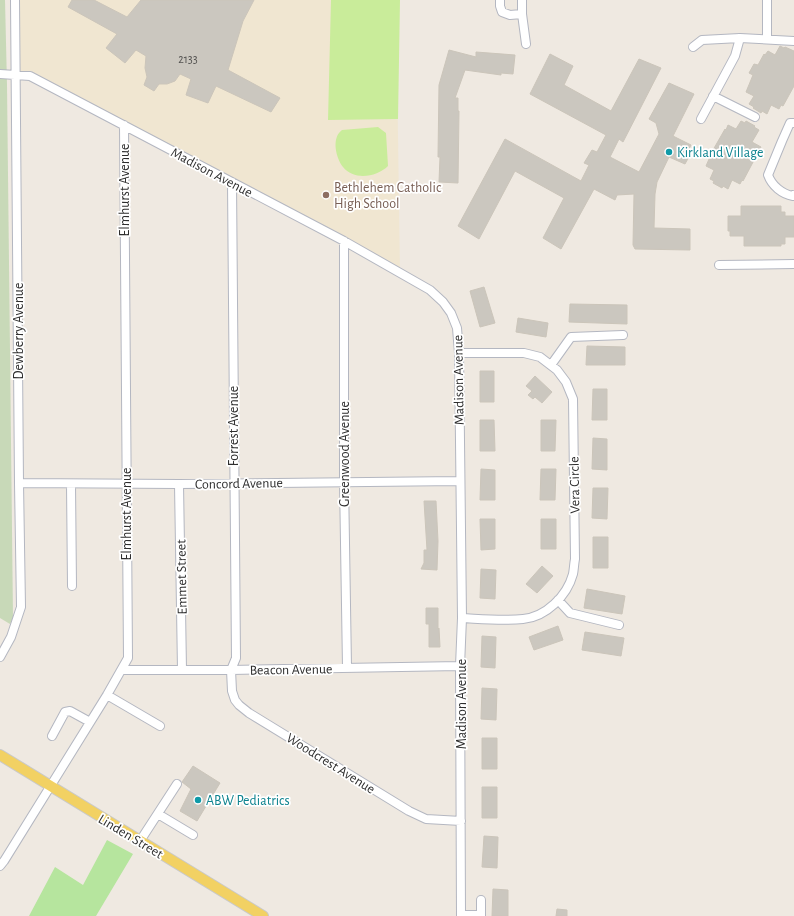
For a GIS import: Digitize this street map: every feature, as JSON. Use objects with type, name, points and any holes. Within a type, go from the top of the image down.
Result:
[{"type":"main road","name":"Linden Street","points":[[0,755],[263,916]]},
{"type":"street","name":"Dewberry Avenue","points":[[0,657],[11,637],[21,608],[15,0]]},
{"type":"street","points":[[500,0],[502,12],[510,15],[522,14]]},
{"type":"street","points":[[522,0],[522,14],[526,44]]},
{"type":"street","points":[[767,0],[767,39]]},
{"type":"street","points":[[702,119],[735,56],[740,38]]},
{"type":"street","points":[[693,47],[702,40],[740,38],[794,41]]},
{"type":"street","name":"Madison Avenue","points":[[0,74],[30,76],[344,240],[430,290],[452,313],[457,328],[459,353],[459,481],[462,618],[460,666],[461,915]]},
{"type":"street","points":[[713,96],[755,117]]},
{"type":"street","points":[[793,121],[782,141],[768,175],[771,182],[786,195],[794,195]]},
{"type":"street","name":"Elmhurst Avenue","points":[[0,866],[107,695],[128,658],[124,125]]},
{"type":"street","name":"Forrest Avenue","points":[[231,670],[236,658],[232,182]]},
{"type":"street","name":"Greenwood Avenue","points":[[344,240],[344,481],[347,667]]},
{"type":"street","points":[[719,265],[794,264]]},
{"type":"street","points":[[551,365],[571,336],[623,335]]},
{"type":"street","name":"Vera Circle","points":[[459,353],[524,353],[540,357],[557,370],[566,382],[573,400],[575,559],[573,574],[568,586],[558,600],[537,616],[524,619],[462,618]]},
{"type":"street","name":"Concord Avenue","points":[[19,483],[180,484],[344,481],[459,481]]},
{"type":"street","points":[[71,484],[72,586]]},
{"type":"street","name":"Emmet Street","points":[[180,484],[182,670]]},
{"type":"street","points":[[558,600],[570,613],[619,625]]},
{"type":"street","name":"Beacon Avenue","points":[[122,670],[231,670],[460,666]]},
{"type":"street","name":"Woodcrest Avenue","points":[[231,670],[232,691],[235,700],[248,713],[409,811],[426,819],[461,821]]},
{"type":"street","points":[[107,695],[160,726]]},
{"type":"street","points":[[52,736],[65,712],[70,711],[90,722]]},
{"type":"street","points":[[140,841],[177,784]]},
{"type":"street","points":[[158,814],[193,835]]},
{"type":"street","points":[[461,915],[481,915],[480,900]]},
{"type":"shaded area","name":"Bethlehem Catholic High School","points":[[17,0],[396,0],[400,272],[18,72]]},
{"type":"green space","points":[[0,0],[5,0],[7,85],[13,618],[10,624],[0,618]]},
{"type":"green space","points":[[331,0],[400,0],[398,119],[328,120]]},
{"type":"green space","points":[[378,127],[386,133],[388,166],[378,173],[366,176],[359,176],[348,171],[343,167],[338,159],[336,143],[339,134],[342,130]]},
{"type":"green space","points":[[107,840],[133,854],[96,916],[29,916],[55,867],[83,885]]},
{"type":"building","points":[[72,0],[94,0],[127,17],[141,0],[254,0],[243,21],[228,70],[280,98],[271,112],[216,86],[208,103],[186,95],[191,79],[180,74],[175,81],[167,84],[159,84],[154,91],[144,85],[147,77],[145,68],[146,56],[136,50],[125,63],[106,48],[117,34],[68,7]]},
{"type":"building","points":[[780,46],[794,51],[794,86],[783,106],[781,105],[779,109],[771,105],[767,114],[762,111],[761,113],[749,104],[754,96],[746,92],[753,75],[749,73],[754,64],[758,65],[764,54],[765,55],[768,51],[775,55]]},
{"type":"building","points":[[449,50],[476,57],[476,52],[515,55],[513,74],[501,73],[501,75],[465,70],[455,98],[458,98],[459,111],[458,183],[439,182],[439,85]]},
{"type":"building","name":"Kirkland Village","points":[[550,54],[573,66],[564,85],[611,111],[639,59],[661,68],[623,142],[619,139],[610,157],[639,172],[659,134],[656,123],[649,119],[669,83],[694,94],[673,136],[691,145],[688,151],[691,153],[685,164],[669,157],[657,182],[655,194],[654,228],[690,229],[690,250],[635,249],[633,245],[634,194],[617,195],[615,200],[594,189],[561,249],[543,238],[564,198],[515,171],[479,239],[458,226],[505,139],[581,181],[589,165],[584,163],[592,150],[597,152],[606,135],[530,94]]},
{"type":"building","points":[[741,121],[745,123],[746,121],[759,130],[752,142],[761,147],[743,181],[742,180],[740,184],[732,180],[728,189],[723,186],[722,188],[713,183],[714,181],[710,179],[714,170],[706,166],[713,150],[728,125],[736,129]]},
{"type":"building","points":[[741,206],[781,206],[781,212],[785,212],[785,216],[794,216],[794,237],[785,237],[785,244],[781,244],[781,246],[744,246],[744,236],[730,236],[730,231],[728,231],[728,216],[741,216]]},
{"type":"building","points":[[484,287],[495,323],[480,327],[470,291]]},
{"type":"building","points":[[570,304],[627,305],[627,324],[569,322]]},
{"type":"building","points":[[518,318],[548,323],[546,337],[516,332]]},
{"type":"building","points":[[587,346],[625,347],[625,365],[586,365]]},
{"type":"building","points":[[480,371],[494,371],[494,402],[480,402]]},
{"type":"building","points":[[535,376],[552,392],[542,403],[535,397],[533,399],[528,395],[532,391],[526,386]]},
{"type":"building","points":[[593,389],[607,389],[607,420],[592,420]]},
{"type":"building","points":[[480,420],[494,420],[495,451],[480,451]]},
{"type":"building","points":[[541,420],[556,420],[555,451],[541,451]]},
{"type":"building","points":[[593,438],[607,439],[607,470],[592,469]]},
{"type":"building","points":[[481,469],[495,470],[495,500],[480,500]]},
{"type":"building","points":[[541,469],[556,469],[555,500],[540,500]]},
{"type":"building","points":[[593,488],[608,488],[607,519],[592,518]]},
{"type":"building","points":[[424,501],[436,501],[438,541],[437,570],[421,569],[424,563],[424,550],[427,550]]},
{"type":"building","points":[[480,519],[495,519],[495,549],[481,550]]},
{"type":"building","points":[[541,519],[556,519],[556,549],[541,549]]},
{"type":"building","points":[[593,537],[608,537],[608,568],[593,568]]},
{"type":"building","points":[[542,566],[553,576],[537,593],[526,584]]},
{"type":"building","points":[[481,569],[496,570],[495,599],[480,598]]},
{"type":"building","points":[[587,589],[625,596],[622,614],[584,608]]},
{"type":"building","points":[[426,608],[438,608],[440,647],[429,647],[429,624],[426,624]]},
{"type":"building","points":[[558,626],[563,640],[534,650],[529,637]]},
{"type":"building","points":[[585,632],[624,638],[621,656],[582,650]]},
{"type":"building","points":[[482,636],[496,637],[495,668],[481,667]]},
{"type":"building","points":[[482,688],[497,689],[496,720],[481,719]]},
{"type":"building","points":[[482,738],[497,738],[497,769],[482,769]]},
{"type":"building","name":"ABW Pediatrics","points":[[193,766],[220,783],[197,821],[180,811],[191,789],[182,782]]},
{"type":"building","points":[[482,787],[497,787],[497,818],[482,818]]},
{"type":"building","points":[[484,836],[498,837],[497,868],[482,867]]},
{"type":"building","points":[[493,889],[508,890],[508,916],[492,916]]},
{"type":"building","points":[[557,909],[567,910],[567,916],[556,916]]},
{"type":"place","name":"Kirkland Village","points":[[669,152]]},
{"type":"place","name":"Bethlehem Catholic High School","points":[[326,195]]},
{"type":"place","name":"ABW Pediatrics","points":[[198,800]]}]
